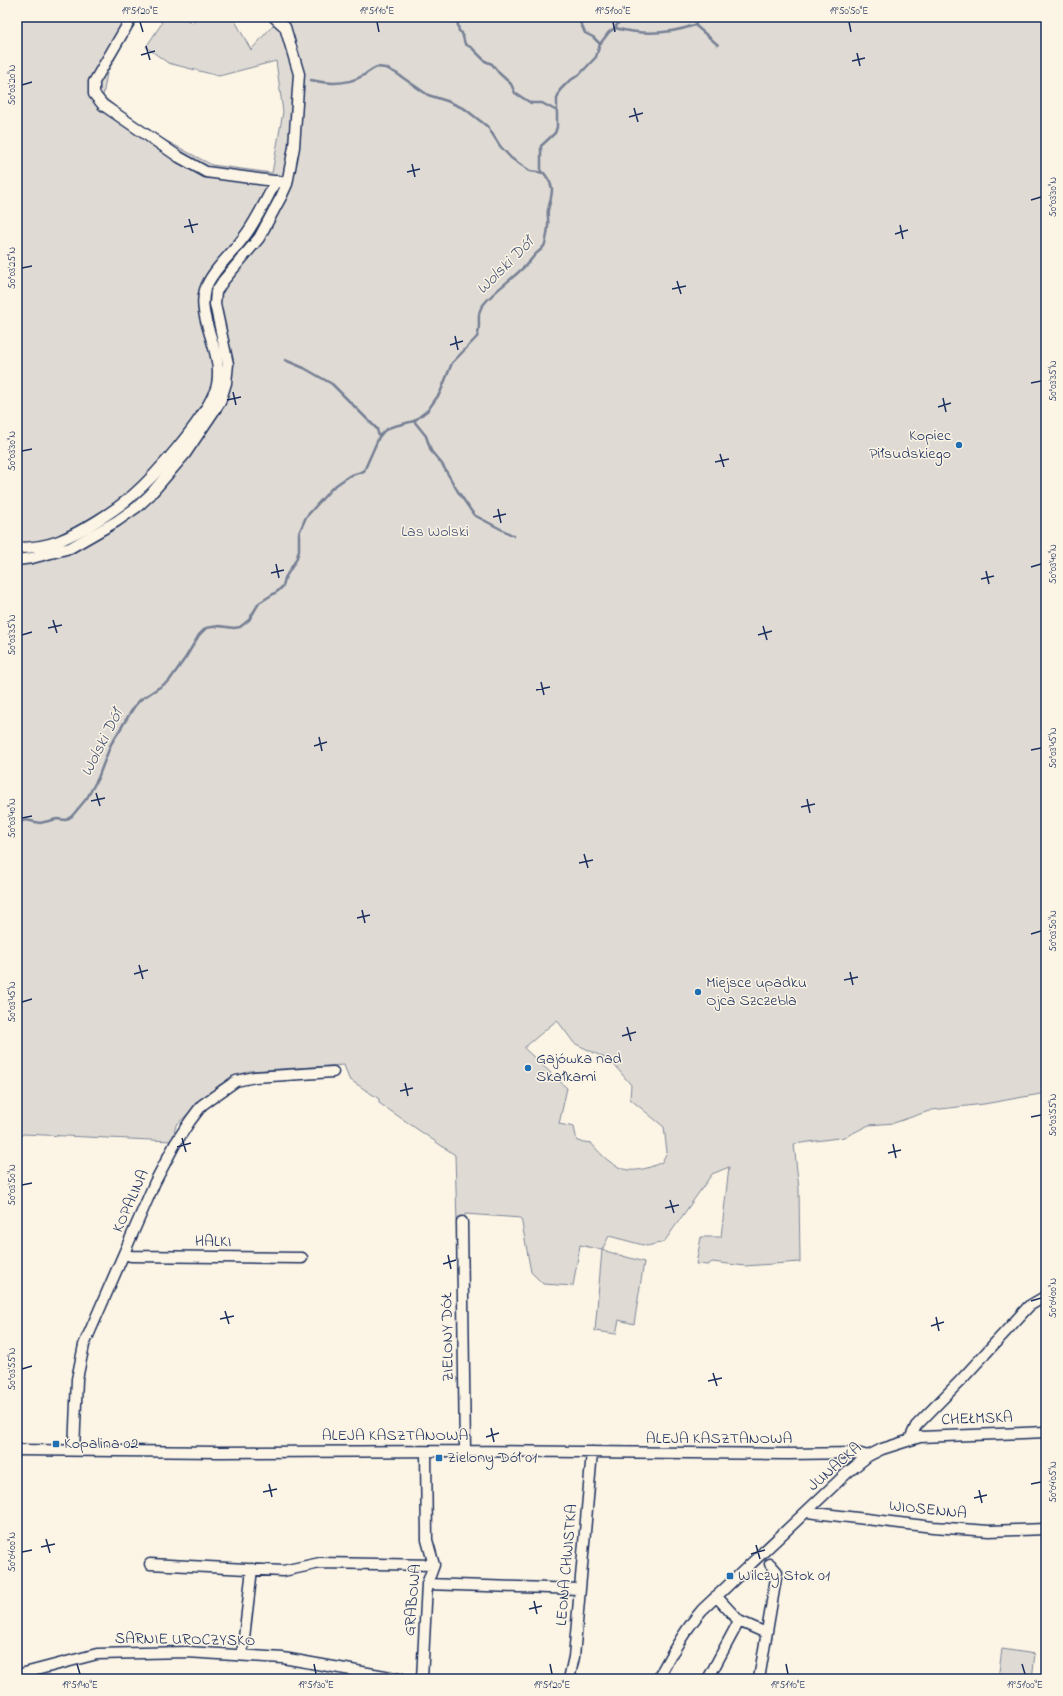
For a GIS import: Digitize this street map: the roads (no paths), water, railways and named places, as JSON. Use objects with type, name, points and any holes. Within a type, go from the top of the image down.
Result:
[{"type":"street","points":[[132,17],[94,82],[94,94],[103,104],[179,157],[206,172],[276,181],[287,184]]},
{"type":"street","points":[[17,560],[32,558],[70,548],[128,514],[147,498],[195,441],[220,402],[228,374],[227,354],[215,304],[216,292],[223,281],[259,238],[287,184],[294,147],[299,74],[285,27],[274,17]]},
{"type":"street","points":[[17,548],[58,541],[75,533],[127,499],[155,472],[178,446],[207,407],[215,392],[218,372],[216,352],[203,304],[205,288],[252,225],[276,181]]},
{"type":"street","name":"KOPALINA","points":[[74,1450],[77,1379],[81,1354],[90,1329],[158,1176],[175,1144],[202,1105],[236,1081],[255,1077],[333,1072]]},
{"type":"street","name":"ZIELONY DÓŁ","points":[[462,1222],[465,1451]]},
{"type":"street","name":"HALKI","points":[[124,1254],[131,1256],[302,1258]]},
{"type":"street","points":[[910,1439],[916,1426],[962,1379],[1029,1306],[1046,1296]]},
{"type":"street","name":"CHEŁMSKA","points":[[910,1439],[933,1435],[1046,1432]]},
{"type":"street","name":"JUNACKA","points":[[658,1679],[673,1650],[688,1628],[702,1610],[716,1596],[847,1473],[868,1456],[882,1448],[910,1439]]},
{"type":"street","name":"ALEJA KASZTANOWA","points":[[17,1450],[465,1451],[788,1454],[857,1453],[868,1456]]},
{"type":"street","name":"GRABOWA","points":[[422,1679],[427,1584],[434,1565],[427,1540],[426,1452]]},
{"type":"street","name":"LEONA CHWISTKA","points":[[569,1679],[574,1657],[592,1452]]},
{"type":"street","name":"WIOSENNA","points":[[807,1512],[933,1527],[989,1531],[1046,1529]]},
{"type":"street","points":[[150,1564],[283,1571],[320,1563],[434,1565]]},
{"type":"street","points":[[759,1679],[777,1572],[770,1564]]},
{"type":"street","points":[[242,1655],[252,1569]]},
{"type":"street","points":[[427,1584],[579,1589]]},
{"type":"street","points":[[716,1596],[739,1621],[766,1633]]},
{"type":"street","points":[[708,1679],[739,1621]]},
{"type":"street","name":"SARNIE UROCZYSKO","points":[[17,1675],[98,1654],[187,1652],[283,1658],[402,1679]]},
{"type":"waterway","points":[[453,17],[457,20],[459,31],[462,33],[465,44],[472,48],[485,61],[492,64],[511,84],[515,93],[531,103],[542,103],[557,111]]},
{"type":"waterway","points":[[575,17],[581,24],[585,33],[593,37],[600,44]]},
{"type":"waterway","points":[[541,172],[541,146],[555,133],[557,127],[557,99],[560,90],[568,82],[580,74],[596,57],[600,44],[609,32],[615,28],[622,17]]},
{"type":"waterway","points":[[615,28],[635,32],[665,32],[695,25],[699,17]]},
{"type":"waterway","points":[[695,25],[718,45]]},
{"type":"waterway","name":"Wolski Dół","points":[[17,828],[22,821],[26,820],[40,823],[57,819],[66,820],[72,816],[87,798],[98,778],[111,744],[134,707],[140,700],[169,681],[199,635],[206,628],[219,626],[234,628],[240,627],[249,620],[259,603],[283,586],[285,578],[296,560],[299,551],[299,533],[306,517],[332,488],[349,476],[364,471],[379,437],[384,431],[391,427],[414,421],[428,410],[440,393],[452,363],[477,337],[479,329],[479,312],[483,305],[495,292],[522,269],[545,244],[548,227],[548,210],[552,195],[552,187],[548,178],[544,173],[530,171],[511,158],[500,146],[488,127],[465,109],[428,95],[396,73],[386,68],[377,67],[358,78],[345,82],[331,83],[311,80]]},
{"type":"waterway","points":[[285,360],[304,368],[332,384],[377,429],[379,437]]},
{"type":"waterway","points":[[414,421],[426,436],[431,451],[442,464],[474,515],[514,536]]},
{"type":"place","name":"Kopiec Piłsudskiego","points":[[959,445]]},
{"type":"place","name":"Miejsce upadku Ojca Szczebla","points":[[698,992]]},
{"type":"place","name":"Gajówka nad Skałkami","points":[[528,1068]]},
{"type":"place","name":"Kopalina 02","points":[[56,1444]]},
{"type":"place","name":"Zielony Dół 01","points":[[439,1458]]},
{"type":"place","name":"Wilczy Stok 01","points":[[730,1576]]},
{"type":"park label","name":"Las Wolski","points":[[435,532]]}]
